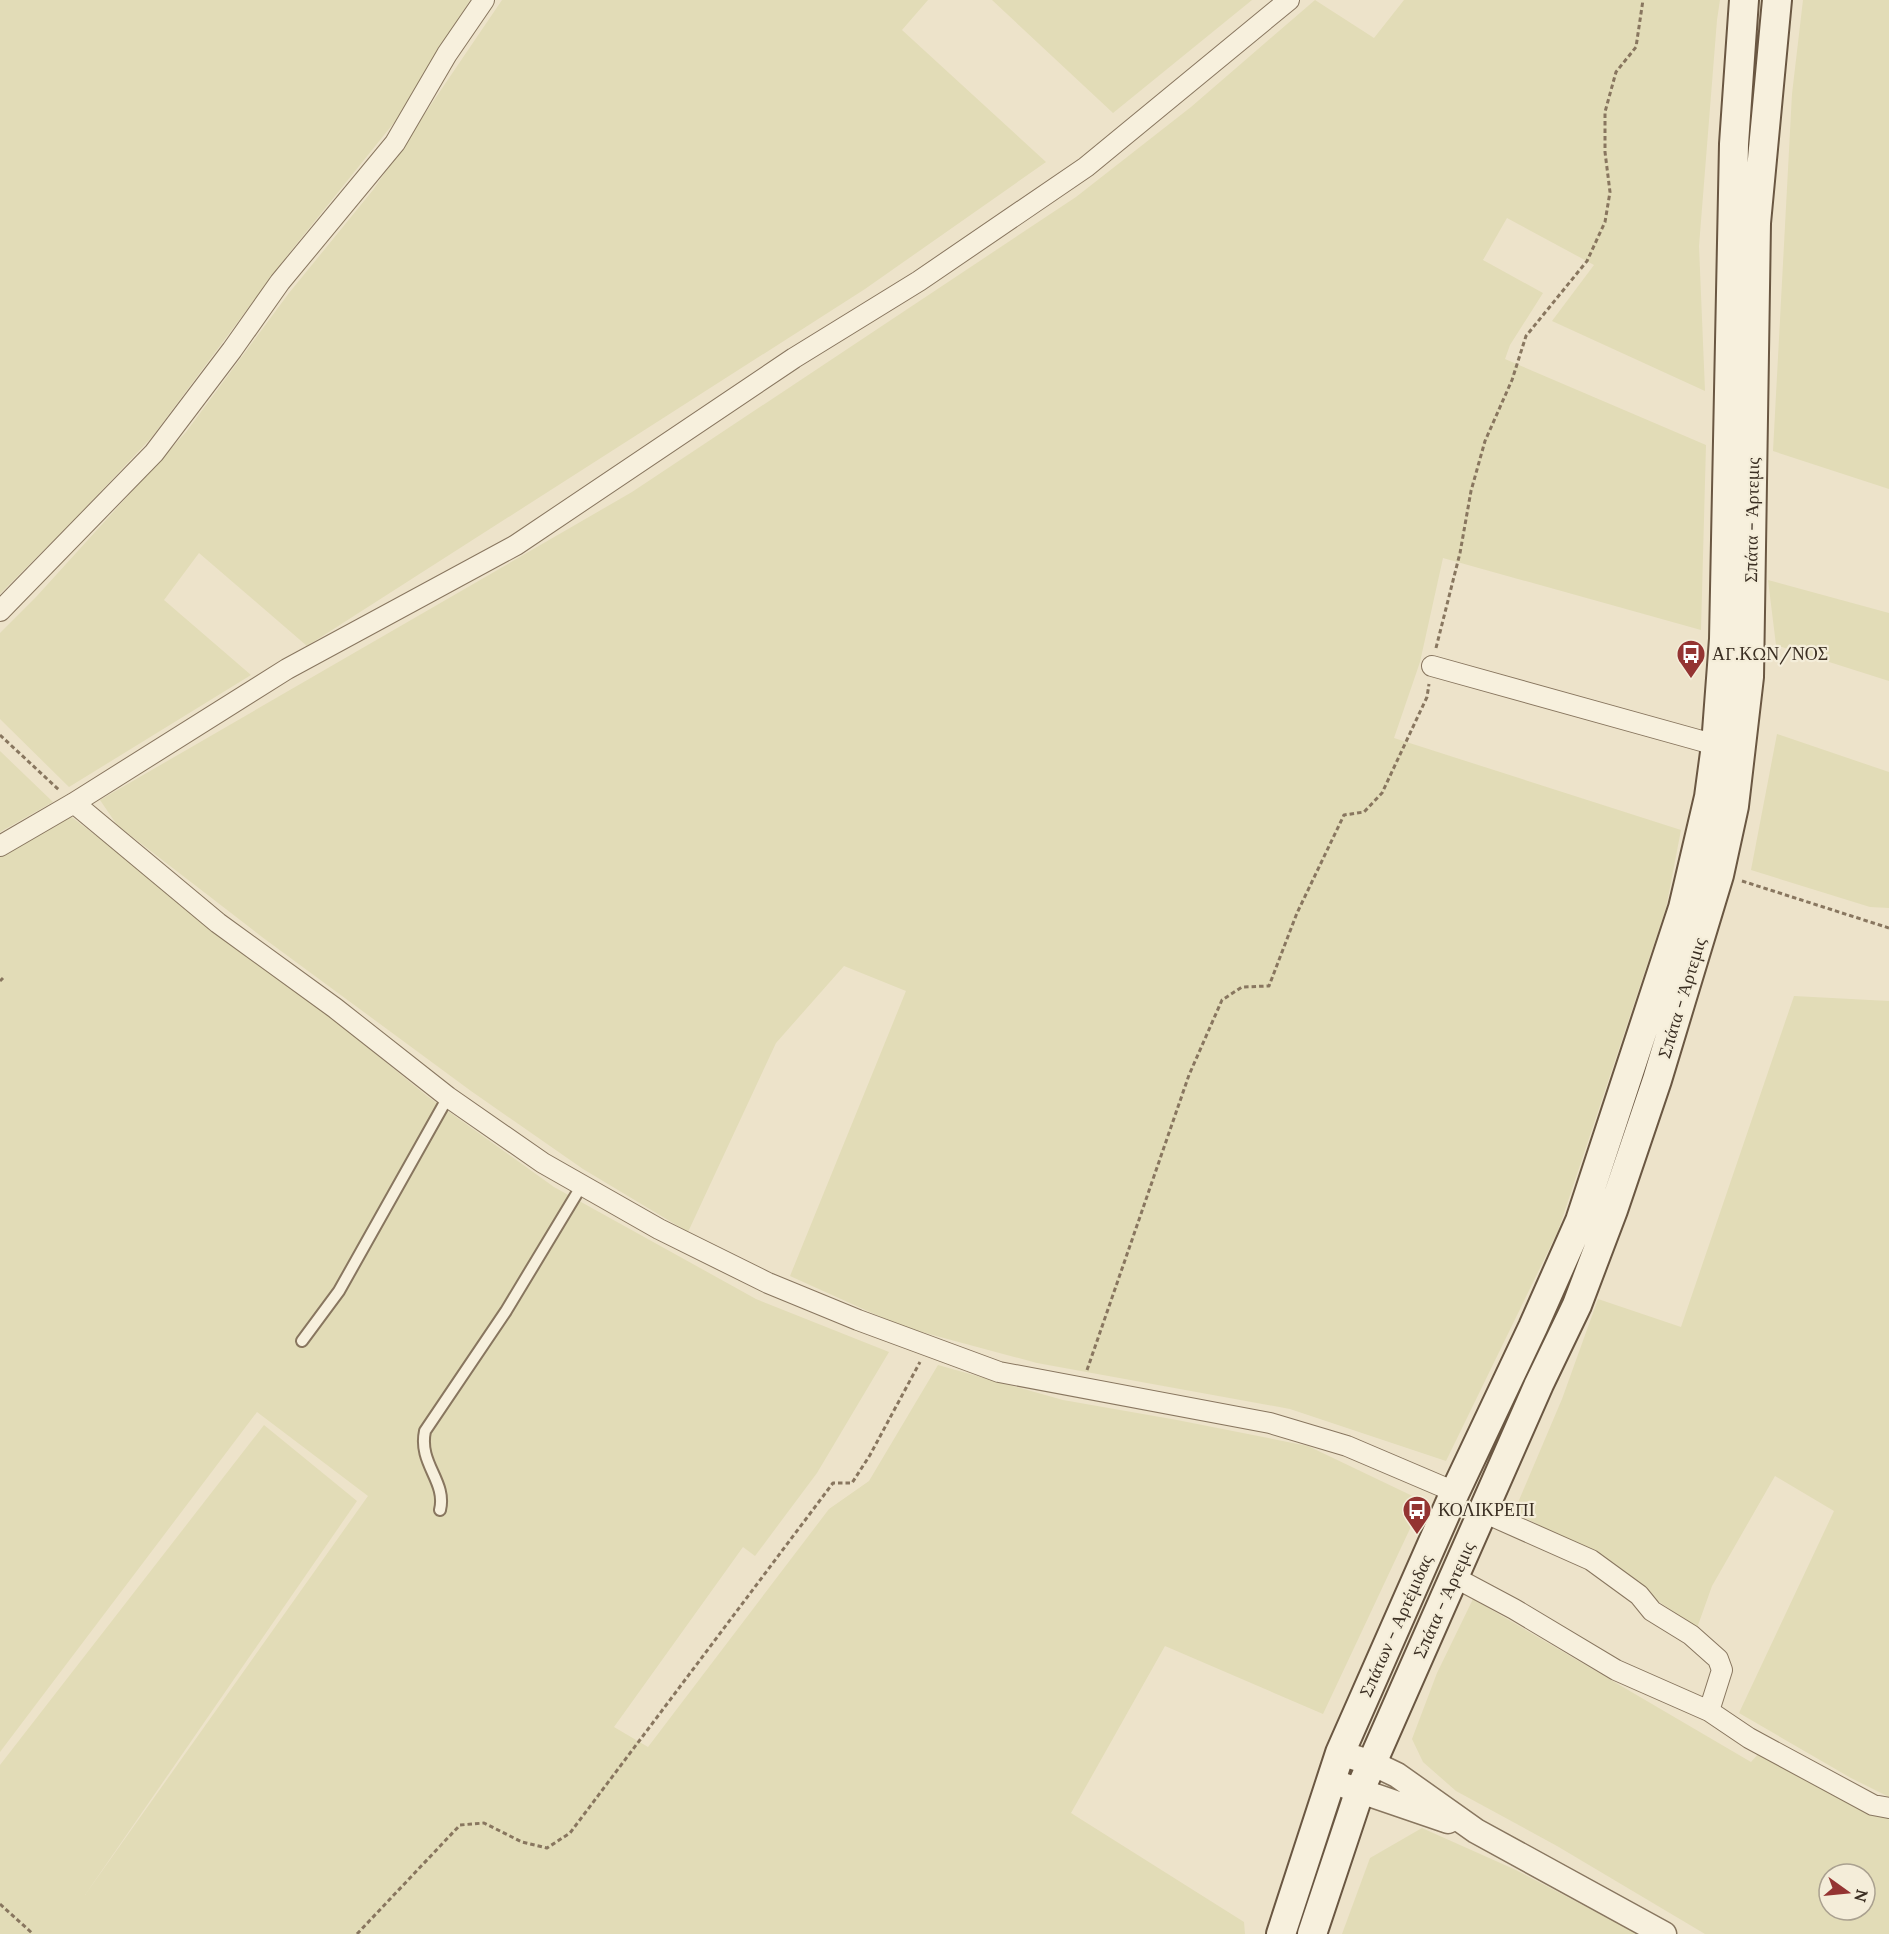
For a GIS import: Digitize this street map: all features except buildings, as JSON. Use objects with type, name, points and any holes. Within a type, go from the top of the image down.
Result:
[{"type":"main road","name":"Σπάτα - Άρτεμις","points":[[1533,1327],[1580,1221],[1683,908],[1709,797],[1716,745],[1724,639],[1734,144],[1744,0]]},
{"type":"main road","name":"Σπάτα - Άρτεμις","points":[[1312,1934],[1360,1790],[1539,1384],[1577,1305],[1613,1210],[1657,1080],[1719,875],[1734,806],[1749,677],[1756,223],[1777,0]]},
{"type":"main road","name":"Σπάτων - Αρτέμιδας","points":[[1281,1934],[1340,1753],[1455,1492],[1533,1327]]},
{"type":"street","points":[[0,610],[154,453],[280,282],[395,143],[447,54],[484,0]]},
{"type":"street","points":[[0,846],[74,803],[286,669],[516,544],[776,370],[919,281],[1086,167],[1289,0]]},
{"type":"street","points":[[1432,666],[1716,745]]},
{"type":"street","points":[[74,803],[219,923],[335,1008],[448,1097],[543,1163],[659,1229],[768,1283],[928,1347],[999,1372],[1270,1422],[1347,1446],[1455,1492]]},
{"type":"street","points":[[1483,1512],[1591,1560],[1639,1595],[1652,1611],[1690,1635],[1718,1659],[1722,1670],[1709,1711]]},
{"type":"street","points":[[1454,1577],[1514,1609],[1616,1670],[1709,1711],[1749,1738],[1863,1800],[1873,1805],[1889,1808]]},
{"type":"street","points":[[1340,1753],[1372,1763],[1397,1775],[1476,1831],[1664,1934]]},
{"type":"street","points":[[1331,1781],[1476,1831]]},
{"type":"lane","points":[[302,1341],[339,1291],[448,1097]]},
{"type":"lane","points":[[440,1510],[441,1493],[425,1456],[423,1442],[425,1431],[506,1311],[582,1185]]},
{"type":"path","points":[[1081,1386],[1189,1075],[1222,1000],[1242,987],[1269,986],[1297,913],[1344,815],[1364,812],[1382,793],[1427,697],[1439,630],[1460,553],[1471,491],[1485,441],[1512,380],[1526,336],[1587,261],[1605,222],[1610,192],[1605,152],[1605,112],[1616,72],[1636,48],[1643,0]]},
{"type":"path","points":[[0,735],[74,803]]},
{"type":"path","points":[[1719,875],[1889,928]]},
{"type":"path","points":[[357,1934],[460,1825],[484,1823],[522,1842],[547,1848],[570,1833],[833,1483],[852,1483],[870,1455],[928,1347]]},
{"type":"path","points":[[0,1904],[33,1934]]},
{"type":"shaded area","points":[[0,0],[470,0],[405,109],[290,252],[152,437],[0,594]]},
{"type":"shaded area","points":[[502,0],[928,0],[902,30],[1046,162],[865,289],[307,646],[199,553],[164,600],[251,675],[69,787],[0,719],[0,633],[36,597],[186,432],[289,293],[373,190]]},
{"type":"shaded area","points":[[992,0],[1252,0],[1113,113]]},
{"type":"shaded area","points":[[1315,0],[1374,38],[1404,0],[1720,0],[1699,246],[1705,391],[1552,321],[1594,265],[1507,218],[1483,260],[1543,293],[1510,345],[1505,359],[1706,445],[1701,630],[1443,558],[1420,662],[1394,738],[1681,830],[1666,908],[1558,1231],[1446,1461],[1290,1409],[1037,1363],[903,1327],[790,1276],[906,991],[844,966],[776,1043],[688,1232],[583,1169],[471,1091],[262,937],[117,825],[100,800],[632,492],[1076,197],[1191,107]]},
{"type":"shaded area","points":[[1803,0],[1889,0],[1889,489],[1773,451],[1792,94]]},
{"type":"shaded area","points":[[1768,580],[1889,613],[1889,681],[1776,645]]},
{"type":"shaded area","points":[[1777,734],[1889,772],[1889,908],[1870,907],[1751,870]]},
{"type":"shaded area","points":[[0,751],[53,802],[0,832]]},
{"type":"shaded area","points":[[69,815],[300,992],[427,1096],[554,1187],[756,1299],[889,1352],[817,1473],[755,1556],[743,1547],[614,1727],[648,1747],[829,1509],[869,1481],[938,1365],[1063,1400],[1308,1446],[1423,1501],[1323,1714],[1165,1646],[1071,1813],[1244,1922],[1245,1934],[0,1934],[0,1765],[264,1425],[357,1501],[85,1895],[368,1496],[257,1412],[0,1752],[0,857]]},
{"type":"shaded area","points":[[1794,996],[1889,1001],[1889,1797],[1851,1778],[1739,1713],[1834,1511],[1775,1476],[1712,1586],[1697,1628],[1658,1601],[1614,1564],[1514,1512],[1562,1399],[1598,1299],[1681,1327]]},
{"type":"shaded area","points":[[1473,1599],[1751,1762],[1760,1752],[1889,1815],[1889,1934],[1705,1934],[1557,1846],[1456,1791],[1423,1762],[1412,1739],[1437,1673]]},
{"type":"shaded area","points":[[1422,1828],[1516,1870],[1638,1934],[1342,1934],[1370,1858]]},
{"type":"place","name":"ΑΓ.ΚΩΝ/ΝΟΣ","points":[[1691,680]]},
{"type":"place","name":"ΚΟΛΙΚΡΕΠΙ","points":[[1417,1536]]}]
